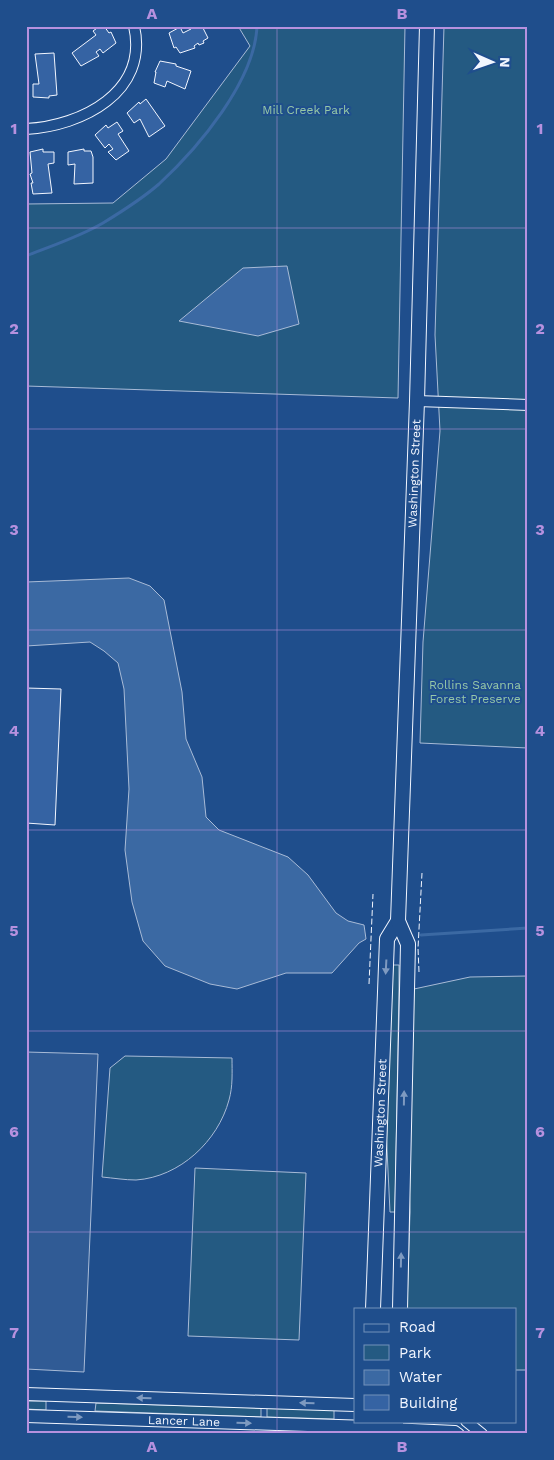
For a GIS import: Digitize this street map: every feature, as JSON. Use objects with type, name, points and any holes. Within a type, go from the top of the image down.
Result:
[{"type":"main road","name":"Washington Street","points":[[400,1308],[408,944],[398,922],[417,401],[428,26]]},
{"type":"main road","name":"Washington Street","points":[[373,1308],[387,939],[398,922]]},
{"type":"street","points":[[26,129],[60,125],[85,115],[109,100],[124,83],[133,68],[137,52],[134,26]]},
{"type":"street","points":[[417,401],[528,405]]},
{"type":"street","name":"Lancer Lane","points":[[26,1394],[354,1405]]},
{"type":"street","name":"Lancer Lane","points":[[26,1416],[396,1428],[454,1431],[459,1434]]},
{"type":"street","points":[[467,1422],[482,1434]]},
{"type":"green space","name":"Mill Creek Park","points":[[238,26],[405,26],[398,398],[26,386],[26,204],[113,203],[166,159],[250,46]]},
{"type":"green space","name":"Rollins Savanna Forest Preserve","points":[[444,26],[528,26],[528,748],[420,743],[423,642],[440,431],[435,335]]},
{"type":"green space","points":[[393,965],[399,965],[399,988],[395,1212],[390,1212],[386,1129]]},
{"type":"green space","points":[[528,976],[528,1370],[516,1370],[516,1308],[407,1308],[410,1212],[408,1140],[414,989],[470,977]]},
{"type":"green space","points":[[125,1056],[232,1058],[232,1084],[229,1100],[224,1115],[206,1143],[182,1164],[168,1172],[136,1180],[102,1177],[110,1068]]},
{"type":"green space","points":[[195,1168],[306,1173],[299,1340],[188,1336]]},
{"type":"green space","points":[[26,1401],[46,1401],[46,1410],[26,1409]]},
{"type":"green space","points":[[96,1403],[261,1408],[261,1417],[95,1411]]},
{"type":"green space","points":[[267,1408],[334,1410],[334,1419],[267,1417]]},
{"type":"shaded area","points":[[26,1052],[98,1054],[84,1372],[26,1369]]},
{"type":"water","points":[[287,266],[299,324],[258,336],[179,321],[243,268]]},
{"type":"water","points":[[129,578],[150,586],[164,600],[182,692],[186,739],[202,777],[206,817],[219,830],[288,857],[308,875],[336,913],[348,921],[364,925],[366,939],[359,943],[332,973],[286,973],[237,989],[210,984],[165,966],[143,941],[132,902],[125,850],[129,789],[124,689],[118,663],[90,642],[26,646],[26,582]]},
{"type":"building","points":[[100,26],[104,26],[109,33],[111,32],[116,43],[103,53],[100,49],[96,52],[99,56],[81,66],[72,53],[96,35],[93,31]]},
{"type":"building","points":[[191,26],[202,26],[208,38],[203,41],[204,43],[199,45],[198,43],[194,46],[195,48],[180,53],[176,47],[174,48],[169,33],[180,27],[183,33],[191,29]]},
{"type":"building","points":[[54,53],[57,95],[49,96],[49,98],[33,97],[33,84],[39,84],[35,54]]},
{"type":"building","points":[[160,61],[176,64],[176,66],[191,71],[185,89],[167,81],[165,87],[154,83],[155,72]]},
{"type":"building","points":[[146,99],[165,126],[149,137],[140,119],[134,123],[127,113],[139,102],[140,104]]},
{"type":"building","points":[[117,122],[123,131],[118,134],[129,151],[116,160],[108,152],[113,149],[109,144],[105,148],[95,135],[106,125],[108,128]]},
{"type":"building","points":[[43,149],[43,152],[54,152],[54,163],[48,164],[52,193],[33,194],[31,183],[33,183],[30,174],[32,173],[30,152]]},
{"type":"building","points":[[84,149],[84,151],[91,151],[93,157],[93,183],[74,184],[75,164],[68,165],[68,152]]},
{"type":"building","points":[[26,688],[61,689],[55,825],[26,823]]},
{"type":"waterway","points":[[26,256],[94,228],[124,210],[159,184],[207,133],[222,112],[246,69],[254,47],[257,26]]},
{"type":"waterway","points":[[421,935],[528,928]]},
{"type":"fence","points":[[419,972],[418,948],[422,873]]},
{"type":"fence","points":[[369,984],[373,894]]}]
